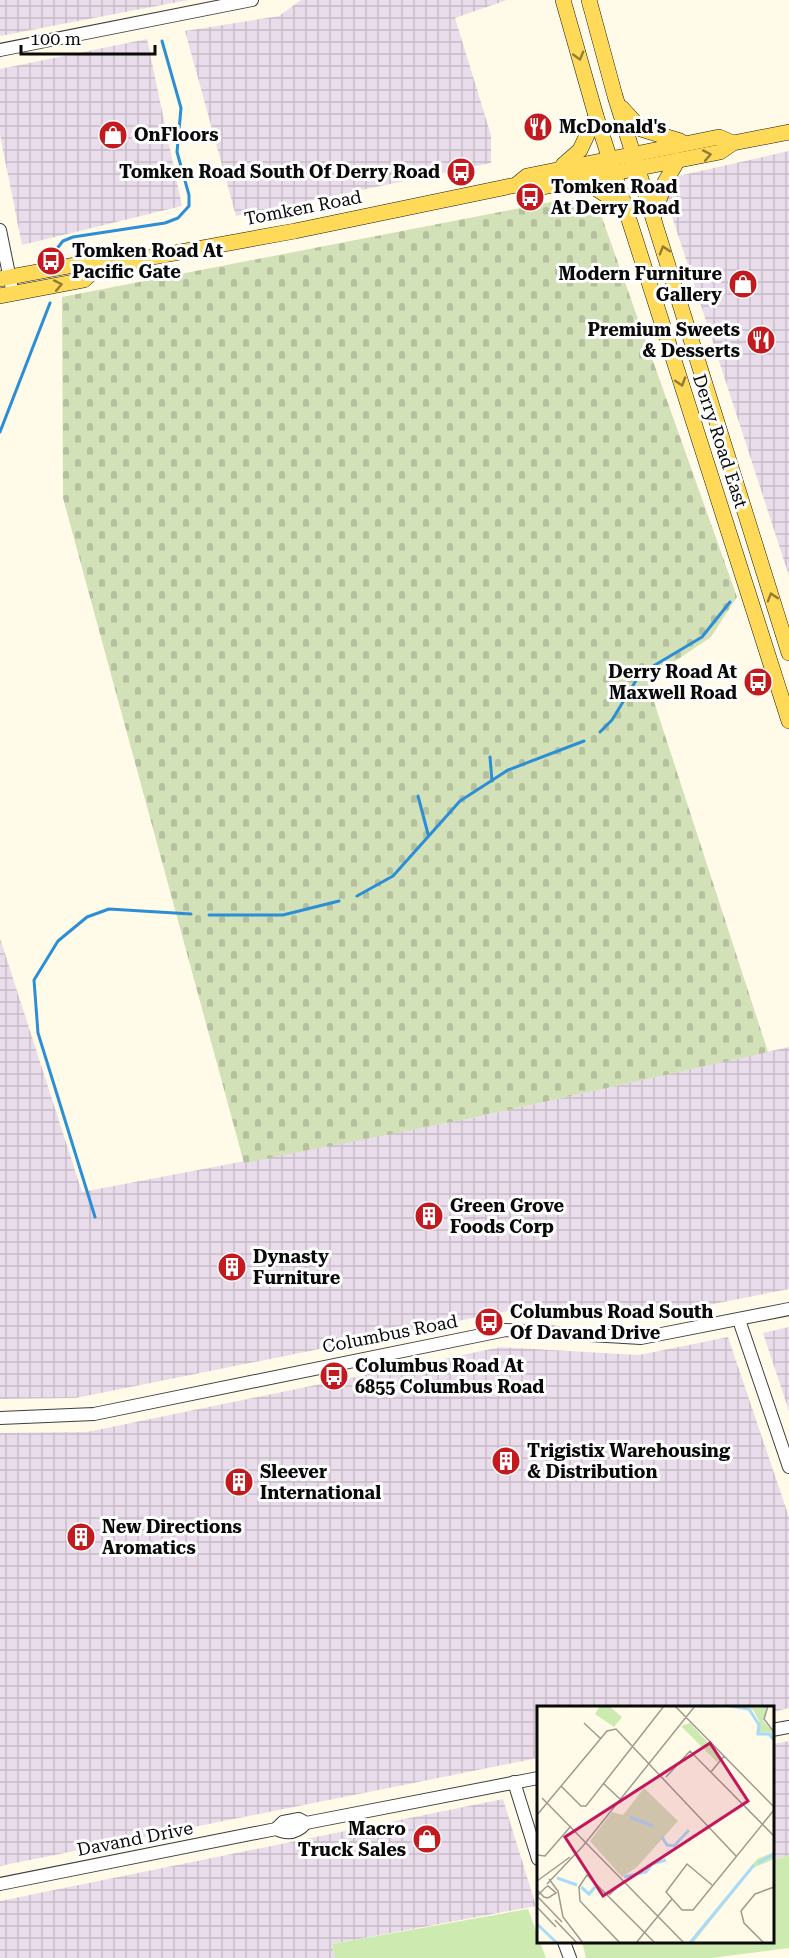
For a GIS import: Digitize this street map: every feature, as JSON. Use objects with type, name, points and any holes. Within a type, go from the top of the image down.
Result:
[{"type":"main road","name":"Derry Road East","points":[[563,0],[596,116],[789,721]]},
{"type":"main road","name":"Derry Road East","points":[[589,0],[615,96],[789,653]]},
{"type":"main road","points":[[615,96],[628,117],[641,129],[685,143]]},
{"type":"main road","points":[[561,167],[580,150],[596,116]]},
{"type":"main road","name":"Tomken Road","points":[[635,160],[678,160],[720,152],[733,143],[789,132]]},
{"type":"main road","name":"Tomken Road","points":[[5,278],[85,263],[98,267],[295,231],[516,185],[527,176],[561,167],[612,164],[635,160],[685,143],[719,137],[733,143]]},
{"type":"main road","points":[[654,216],[664,182],[678,160]]},
{"type":"main road","name":"Tomken Road","points":[[516,185],[528,189],[582,180],[612,164]]},
{"type":"main road","points":[[582,180],[625,207]]},
{"type":"main road","name":"Tomken Road","points":[[6,295],[84,280],[98,267]]},
{"type":"street","points":[[0,50],[252,0]]},
{"type":"street","points":[[0,230],[6,295]]},
{"type":"street","name":"Columbus Road","points":[[0,1418],[94,1414],[506,1330],[641,1338],[789,1310]]},
{"type":"street","points":[[739,1320],[789,1467]]},
{"type":"street","points":[[774,1731],[789,1727]]},
{"type":"street","name":"Davand Drive","points":[[0,1884],[276,1829],[285,1833],[300,1830],[306,1823],[537,1778]]},
{"type":"street","points":[[514,1782],[537,1856]]},
{"type":"street","points":[[565,1943],[570,1958]]},
{"type":"shaded area","points":[[0,0],[188,0],[0,36]]},
{"type":"shaded area","points":[[301,0],[507,0],[455,18],[491,135],[491,163],[236,216],[185,31],[279,16]]},
{"type":"shaded area","points":[[147,39],[182,206],[22,245],[0,135],[0,69]]},
{"type":"shaded area","points":[[789,151],[789,576],[666,198],[678,176]]},
{"type":"shaded area","points":[[0,938],[82,1192],[472,1118],[789,1047],[789,1289],[632,1320],[513,1310],[76,1398],[0,1399]]},
{"type":"shaded area","points":[[789,1327],[789,1411],[763,1333]]},
{"type":"shaded area","points":[[728,1337],[789,1517],[789,1708],[774,1712],[774,1706],[537,1706],[537,1758],[0,1866],[0,1433],[87,1432],[501,1347],[639,1355]]},
{"type":"shaded area","points":[[789,1741],[789,1856],[774,1860],[774,1744]]},
{"type":"shaded area","points":[[503,1799],[536,1906],[332,1944],[335,1958],[0,1958],[0,1901]]},
{"type":"green space","points":[[562,200],[579,200],[601,215],[737,597],[711,637],[647,680],[768,1052],[472,1118],[244,1163],[63,498],[62,297]]},
{"type":"green space","points":[[789,1856],[789,1948],[711,1958],[586,1958],[582,1943],[774,1943],[774,1860]]},
{"type":"green space","points":[[528,1909],[537,1934],[537,1943],[540,1943],[546,1958],[335,1958],[332,1944]]},
{"type":"waterway","points":[[55,251],[63,241],[73,237],[165,223],[178,218],[189,206],[189,195],[177,152],[181,108],[162,41]]},
{"type":"waterway","points":[[0,432],[50,303]]},
{"type":"waterway","points":[[600,732],[612,720],[640,674],[702,637],[730,602]]},
{"type":"waterway","points":[[357,896],[393,876],[460,801],[508,770],[584,741]]},
{"type":"waterway","points":[[490,757],[492,781]]},
{"type":"waterway","points":[[418,796],[428,834]]},
{"type":"waterway","points":[[209,915],[283,915],[339,901]]},
{"type":"waterway","points":[[95,1217],[38,1033],[34,980],[58,941],[87,917],[109,909],[191,914]]},
{"type":"place","name":"McDonald's","points":[[538,127]]},
{"type":"place","name":"OnFloors","points":[[113,135]]},
{"type":"place","name":"Tomken Road South Of Derry Road","points":[[461,172]]},
{"type":"place","name":"Tomken Road At Derry Road","points":[[530,197]]},
{"type":"place","name":"Tomken Road At Pacific Gate","points":[[51,261]]},
{"type":"place","name":"Modern Furniture Gallery","points":[[743,284]]},
{"type":"place","name":"Premium Sweets & Desserts","points":[[761,340]]},
{"type":"place","name":"Derry Road At Maxwell Road","points":[[758,682]]},
{"type":"place","name":"Green Grove Foods Corp","points":[[429,1216]]},
{"type":"place","name":"Dynasty Furniture","points":[[232,1267]]},
{"type":"place","name":"Columbus Road South Of Davand Drive","points":[[489,1322]]},
{"type":"place","name":"Columbus Road At 6855 Columbus Road","points":[[334,1376]]},
{"type":"place","name":"Trigistix Warehousing & Distribution","points":[[506,1461]]},
{"type":"place","name":"Sleever International","points":[[239,1482]]},
{"type":"place","name":"New Directions Aromatics","points":[[81,1537]]},
{"type":"place","name":"Macro Truck Sales","points":[[427,1839]]}]
